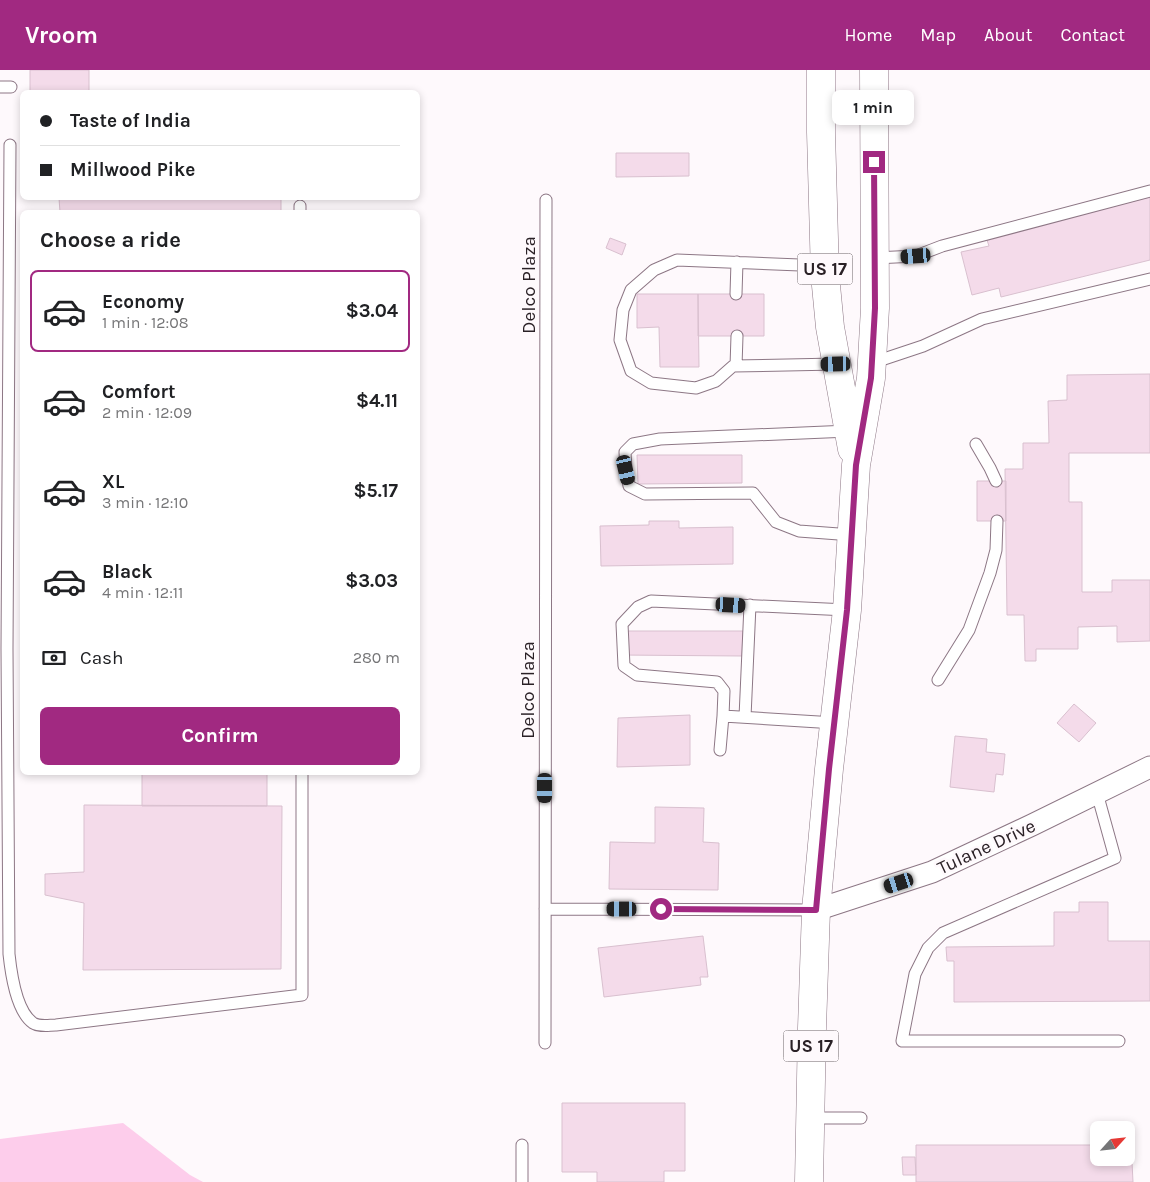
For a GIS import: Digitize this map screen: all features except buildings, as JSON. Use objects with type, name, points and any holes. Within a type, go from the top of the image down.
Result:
[{"type":"highway","name":"US 17","points":[[821,70],[825,266],[830,327],[856,465]]},
{"type":"highway","name":"US 17","points":[[809,1182],[816,910],[847,610],[856,465],[872,363],[874,316],[874,70]]},
{"type":"street","name":"Tulane Drive","points":[[816,910],[932,872],[1150,767]]},
{"type":"lane","points":[[10,145],[7,639],[9,954],[15,990],[24,1012],[33,1023],[56,1025],[302,995],[302,775]]},
{"type":"lane","points":[[874,258],[916,256],[942,246],[1150,191]]},
{"type":"lane","name":"Delco Plaza","points":[[545,1043],[546,200]]},
{"type":"lane","points":[[825,266],[676,260],[654,270],[631,290],[622,310],[620,340],[631,371],[651,383],[696,388],[716,381],[733,366],[836,364]]},
{"type":"lane","points":[[736,294],[737,262]]},
{"type":"lane","points":[[872,363],[923,346],[982,319],[1150,279]]},
{"type":"lane","points":[[736,366],[737,336]]},
{"type":"lane","points":[[849,431],[660,439],[633,444],[625,452],[629,486],[645,494],[753,493],[776,522],[799,531],[852,535]]},
{"type":"lane","points":[[976,444],[996,481]]},
{"type":"lane","points":[[938,680],[969,630],[996,550],[997,521]]},
{"type":"lane","points":[[720,750],[724,691],[717,682],[638,675],[624,666],[622,624],[638,608],[651,601],[847,610]]},
{"type":"lane","points":[[745,717],[750,606]]},
{"type":"lane","points":[[723,716],[835,723]]},
{"type":"lane","points":[[1097,793],[1115,858],[943,933],[928,948],[915,974],[902,1041],[1118,1041]]},
{"type":"lane","points":[[545,909],[816,910]]},
{"type":"lane","points":[[810,1118],[861,1118]]},
{"type":"lane","points":[[522,1144],[522,1182]]},
{"type":"shaded area","points":[[123,1123],[190,1175],[203,1182],[0,1182],[0,1139]]},
{"type":"route","points":[[661,909],[816,910],[829,769],[847,610],[856,465],[871,378],[875,308],[874,162]]}]
